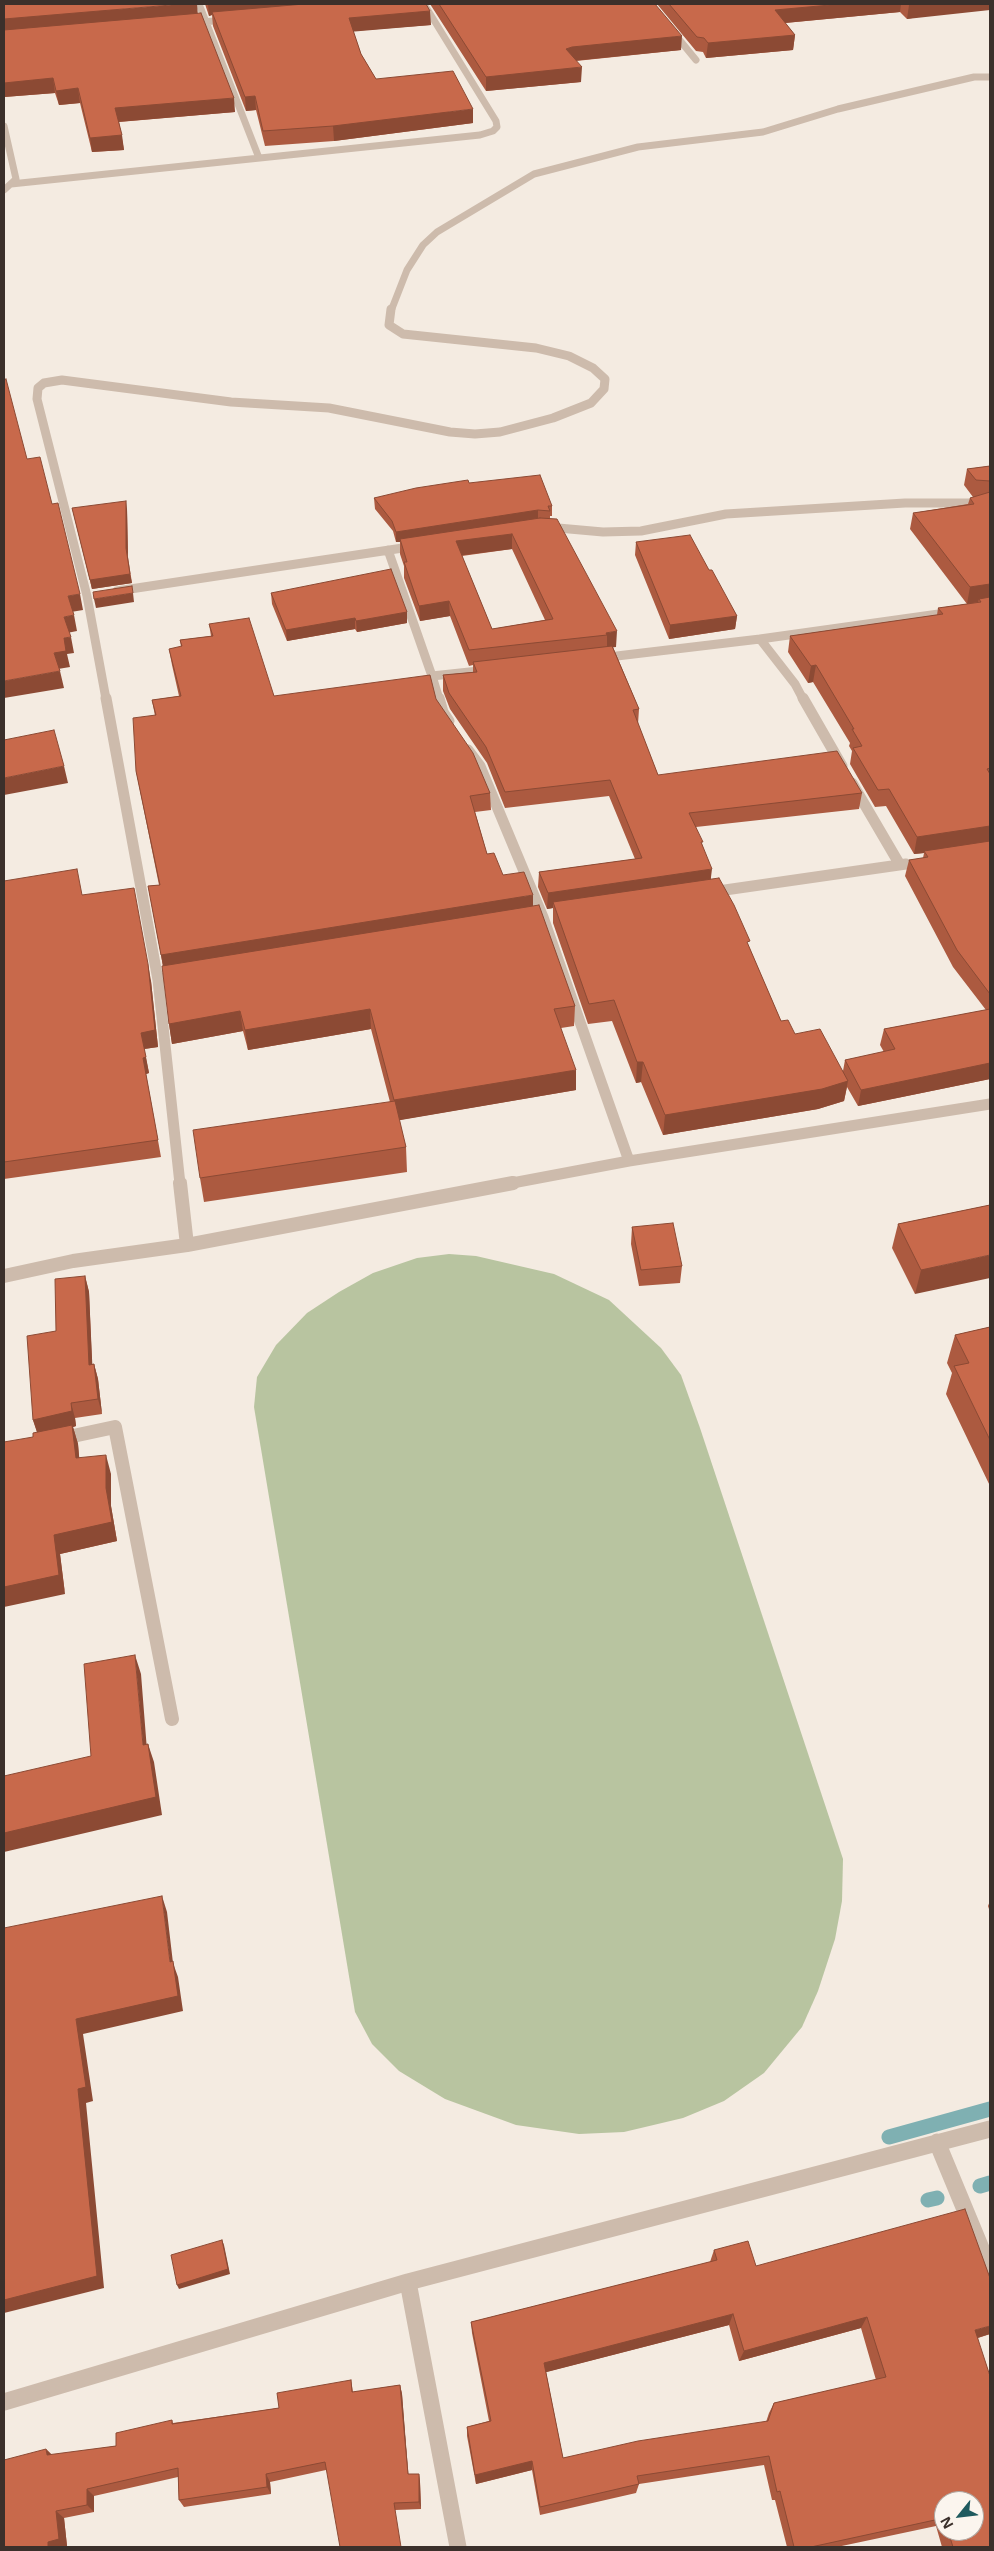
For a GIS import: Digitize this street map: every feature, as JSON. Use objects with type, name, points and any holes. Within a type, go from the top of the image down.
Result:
[{"type":"street","points":[[199,4],[259,158]]},
{"type":"street","points":[[11,184],[480,135],[497,127],[496,121],[424,4]]},
{"type":"street","points":[[650,4],[696,60]]},
{"type":"street","points":[[177,24],[235,19]]},
{"type":"street","points":[[188,1245],[158,980],[97,594],[36,399],[38,388],[44,382],[62,380],[231,402],[329,408],[466,433],[500,432],[553,418],[591,404],[604,389],[605,379],[594,368],[569,356],[536,348],[403,334],[389,325],[390,313],[407,270],[423,245],[437,232],[534,174],[638,147],[763,132],[838,109],[974,77],[990,76]]},
{"type":"street","points":[[4,126],[16,179],[4,190]]},
{"type":"street","points":[[539,527],[603,532],[642,531],[726,514],[906,503],[990,503]]},
{"type":"street","points":[[97,594],[425,544]]},
{"type":"street","points":[[388,550],[443,712],[454,728]]},
{"type":"street","points":[[587,659],[760,639],[961,611]]},
{"type":"street","points":[[760,639],[794,684],[900,865]]},
{"type":"street","points":[[432,676],[500,669]]},
{"type":"street","points":[[464,744],[480,766],[543,917],[629,1161]]},
{"type":"street","points":[[697,894],[918,862]]},
{"type":"street","points":[[158,980],[177,976]]},
{"type":"street","points":[[4,1276],[73,1261],[188,1245],[629,1161],[990,1104]]},
{"type":"street","points":[[41,1443],[115,1428],[172,1719]]},
{"type":"street","points":[[4,2402],[408,2282],[990,2129]]},
{"type":"street","points":[[937,2142],[990,2270]]},
{"type":"street","points":[[408,2282],[458,2547]]},
{"type":"green space","points":[[449,1254],[476,1256],[554,1274],[609,1300],[661,1348],[681,1375],[843,1859],[842,1901],[835,1939],[818,1991],[802,2027],[764,2073],[724,2101],[683,2118],[624,2132],[579,2134],[516,2125],[445,2099],[399,2071],[372,2044],[355,2012],[254,1407],[257,1377],[276,1345],[307,1313],[339,1292],[373,1273],[417,1258]]},
{"type":"building","points":[[4,4],[183,4],[4,19]]},
{"type":"building","points":[[304,4],[426,4],[430,11],[349,18],[361,54],[376,79],[453,71],[473,109],[333,126],[263,131],[255,96],[245,97],[212,12]]},
{"type":"building","points":[[439,4],[655,4],[682,36],[572,47],[566,49],[582,67],[486,77]]},
{"type":"building","points":[[669,4],[841,4],[775,10],[795,35],[708,43],[704,38],[697,37]]},
{"type":"building","points":[[201,13],[234,98],[115,108],[122,135],[90,138],[78,88],[56,91],[53,78],[4,83],[4,30]]},
{"type":"building","points":[[6,379],[27,459],[40,457],[52,504],[58,503],[80,594],[68,596],[74,615],[64,617],[71,637],[64,638],[66,651],[54,653],[60,671],[4,681],[4,380]]},
{"type":"building","points":[[990,466],[990,481],[976,480],[967,469]]},
{"type":"building","points":[[540,475],[552,506],[548,506],[550,511],[538,510],[396,532],[392,521],[374,498],[416,488],[468,480],[469,483]]},
{"type":"building","points":[[990,492],[990,584],[970,587],[913,513],[974,504],[970,498]]},
{"type":"building","points":[[126,501],[126,548],[130,574],[90,580],[72,508]]},
{"type":"building","points":[[540,518],[557,519],[617,631],[606,633],[607,635],[469,650],[449,601],[419,606],[404,562],[407,562],[400,539]],"holes":[[[512,534],[553,619],[492,629],[456,541]]]},
{"type":"building","points":[[690,535],[737,616],[670,625],[636,542]]},
{"type":"building","points":[[391,569],[407,612],[356,621],[355,618],[286,630],[271,593]]},
{"type":"building","points":[[132,586],[133,593],[94,599],[93,592]]},
{"type":"building","points":[[990,597],[990,768],[987,769],[990,774],[990,826],[917,837],[889,789],[878,790],[853,748],[862,746],[852,729],[854,729],[816,665],[811,666],[790,636],[943,614],[938,608],[981,602],[979,599]]},
{"type":"building","points":[[249,618],[274,696],[430,675],[436,699],[473,753],[490,793],[470,796],[487,854],[494,853],[503,875],[524,872],[533,895],[161,955],[148,886],[160,885],[136,771],[133,718],[156,715],[152,700],[181,696],[169,649],[182,646],[180,640],[213,636],[209,624]]},
{"type":"building","points":[[612,646],[639,709],[633,710],[658,775],[837,751],[862,793],[689,813],[703,842],[701,842],[712,869],[548,893],[539,872],[642,858],[610,780],[505,792],[486,747],[449,693],[443,675],[477,672],[473,662]]},
{"type":"building","points":[[54,730],[64,766],[4,778],[4,740]]},
{"type":"building","points":[[990,841],[990,994],[957,950],[909,860],[928,857],[924,851]]},
{"type":"building","points":[[77,869],[82,895],[134,888],[148,964],[155,1030],[141,1033],[146,1057],[143,1058],[158,1140],[4,1162],[4,881]]},
{"type":"building","points":[[719,878],[734,905],[750,941],[747,942],[781,1021],[788,1020],[795,1034],[820,1029],[848,1081],[822,1089],[665,1115],[643,1062],[637,1062],[614,1000],[589,1004],[553,902]]},
{"type":"building","points":[[539,905],[575,1006],[554,1009],[576,1070],[394,1100],[370,1009],[245,1030],[240,1011],[169,1024],[162,966]]},
{"type":"building","points":[[990,1009],[990,1063],[861,1090],[845,1060],[895,1049],[884,1029]]},
{"type":"building","points":[[395,1101],[406,1147],[200,1178],[193,1130]]},
{"type":"building","points":[[990,1205],[990,1255],[921,1270],[898,1224]]},
{"type":"building","points":[[673,1223],[682,1266],[641,1270],[632,1227]]},
{"type":"building","points":[[85,1276],[89,1365],[94,1364],[98,1399],[71,1403],[72,1411],[33,1420],[27,1336],[56,1331],[55,1279]]},
{"type":"building","points":[[990,1327],[990,1440],[954,1366],[969,1363],[955,1335]]},
{"type":"building","points":[[72,1425],[76,1458],[106,1455],[106,1488],[112,1522],[54,1535],[59,1575],[4,1587],[4,1442],[33,1437],[33,1433]]},
{"type":"building","points":[[135,1655],[143,1745],[148,1744],[156,1797],[4,1833],[4,1776],[91,1756],[84,1664]]},
{"type":"building","points":[[162,1896],[170,1962],[173,1961],[178,1996],[76,2019],[86,2087],[78,2089],[97,2276],[4,2300],[4,1928]]},
{"type":"building","points":[[965,2209],[990,2278],[990,2326],[975,2330],[990,2376],[990,2547],[953,2547],[951,2541],[984,2541],[984,2491],[934,2491],[934,2520],[811,2547],[794,2547],[780,2491],[777,2492],[769,2456],[637,2476],[639,2484],[540,2507],[532,2461],[475,2475],[467,2427],[491,2421],[471,2322],[717,2260],[714,2250],[748,2241],[756,2266]],"holes":[[[733,2314],[744,2351],[867,2317],[886,2377],[774,2403],[768,2421],[638,2441],[563,2458],[544,2363]]]},
{"type":"building","points":[[222,2240],[228,2269],[177,2285],[171,2255]]},
{"type":"building","points":[[351,2380],[352,2392],[400,2385],[408,2474],[419,2474],[419,2502],[394,2503],[401,2547],[340,2547],[325,2462],[266,2474],[267,2487],[179,2500],[178,2468],[87,2489],[87,2505],[56,2511],[59,2539],[48,2542],[48,2547],[4,2547],[4,2460],[46,2449],[47,2455],[116,2446],[116,2433],[172,2420],[172,2424],[279,2408],[277,2393]]},
{"type":"waterway","points":[[889,2137],[990,2109]]},
{"type":"waterway","points":[[980,2186],[990,2183]]},
{"type":"waterway","points":[[928,2200],[937,2198]]}]
